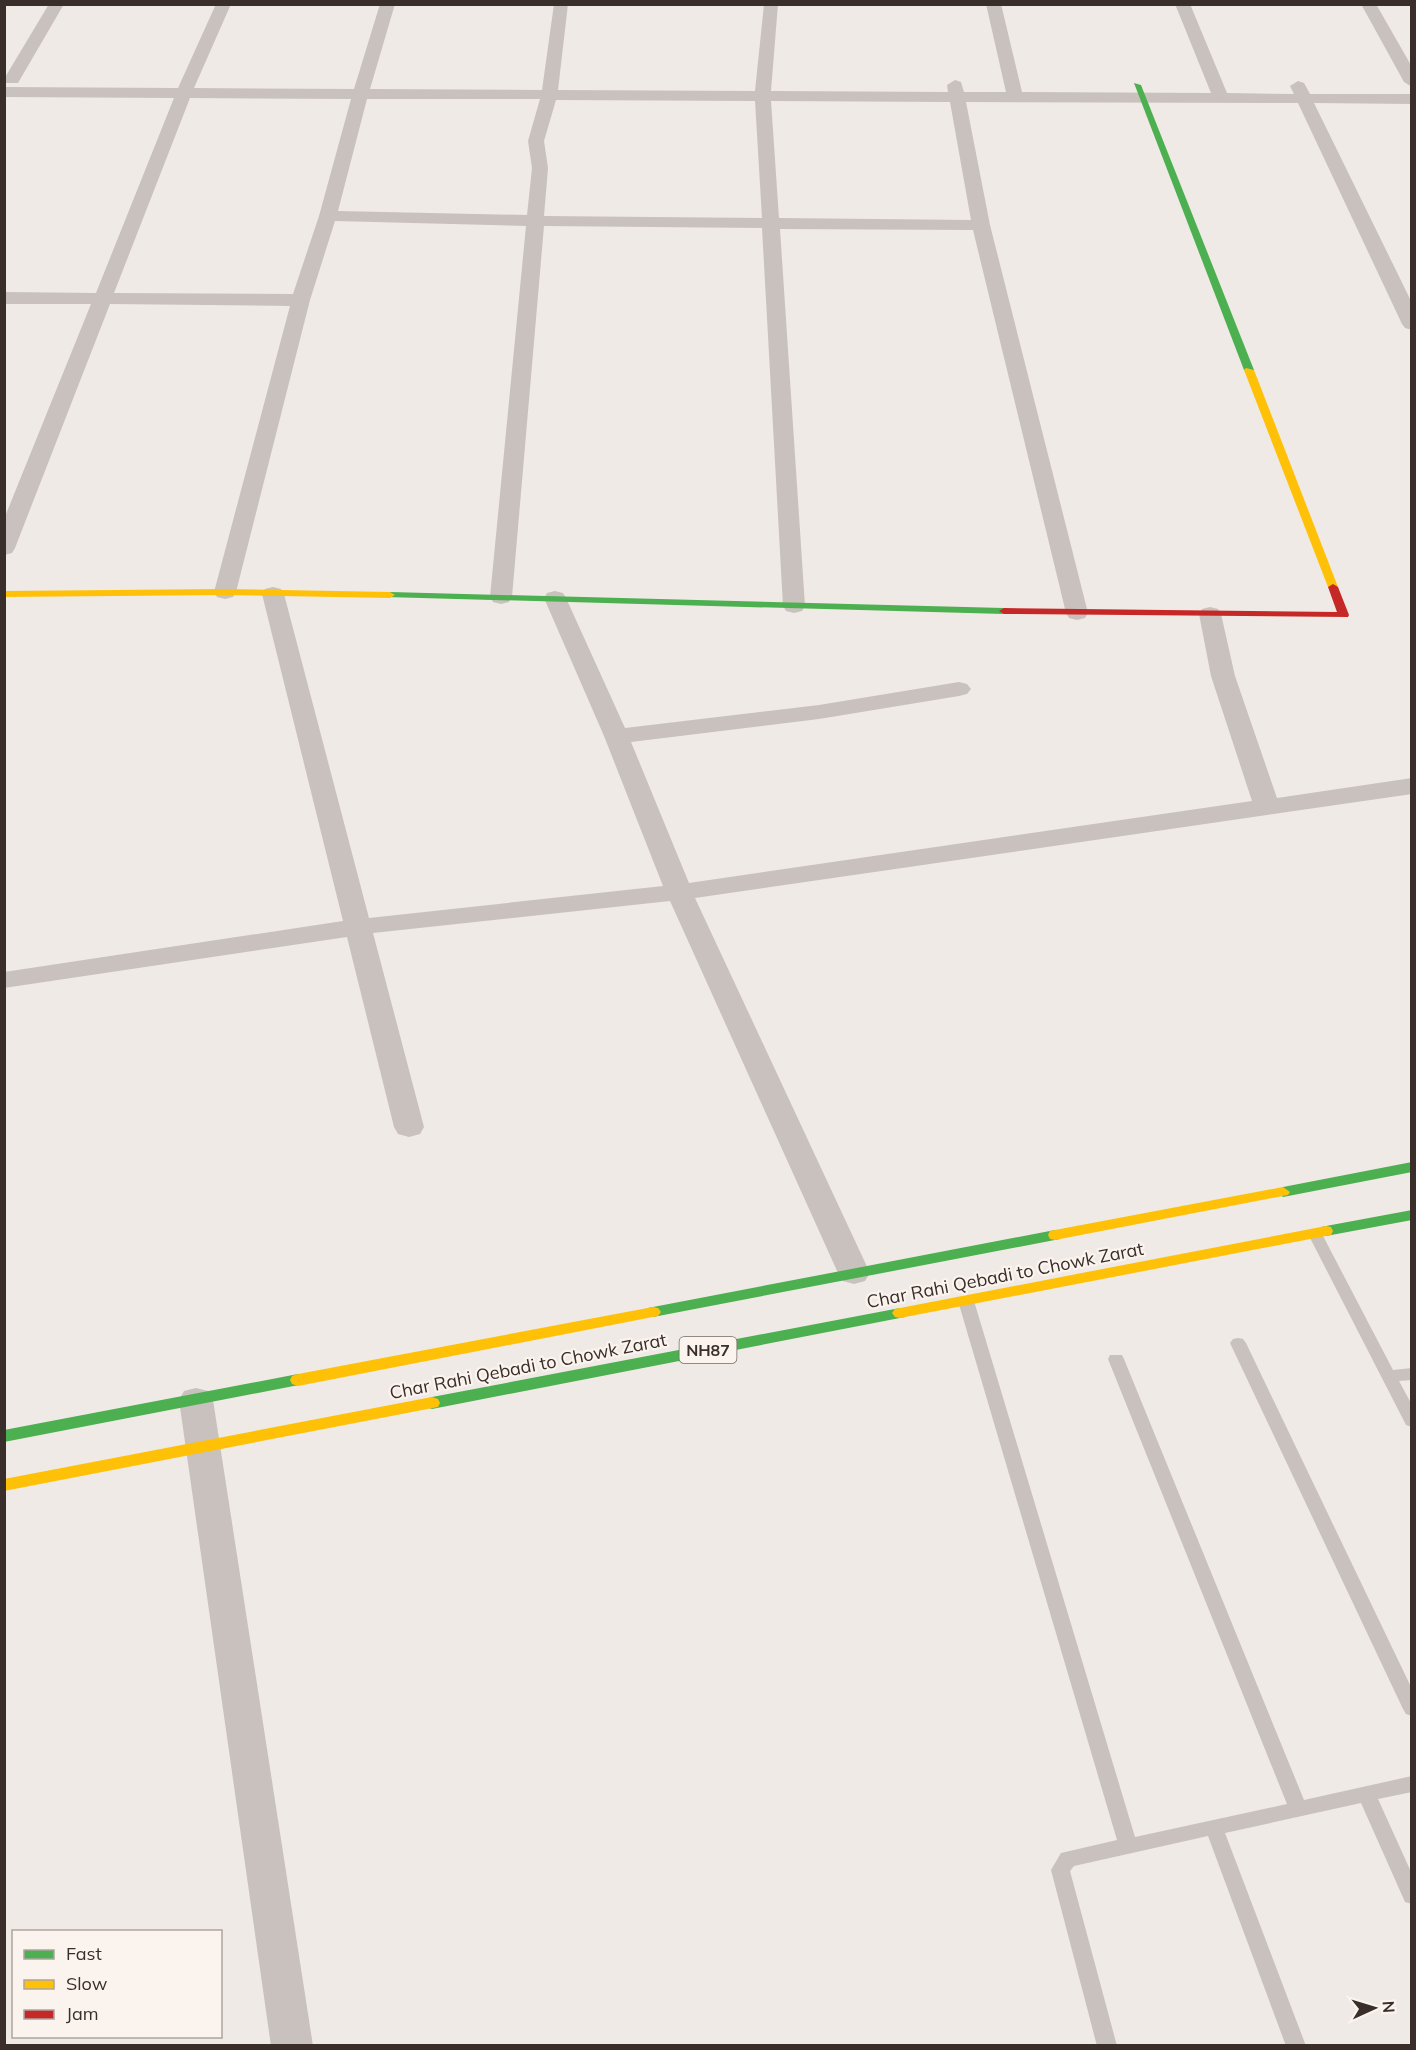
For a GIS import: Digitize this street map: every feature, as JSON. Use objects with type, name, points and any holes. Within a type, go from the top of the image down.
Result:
[{"type":"main road","points":[[4,594],[225,592],[555,598],[1077,613],[1344,615],[1139,92]]},
{"type":"main road","name":"Char Rahi Qebadi to Chowk Zarat","points":[[4,1436],[1412,1167]]},
{"type":"main road","name":"Char Rahi Qebadi to Chowk Zarat","points":[[4,1485],[1412,1215]]},
{"type":"street","points":[[6,87],[57,4]]},
{"type":"street","points":[[4,548],[187,87],[224,4]]},
{"type":"street","points":[[225,592],[301,300],[328,216],[362,88],[388,4]]},
{"type":"street","points":[[501,597],[536,221],[540,168],[536,141],[550,89],[561,4]]},
{"type":"street","points":[[771,4],[763,90],[769,222],[795,606]]},
{"type":"street","points":[[993,4],[1013,91]]},
{"type":"street","points":[[1182,4],[1218,92]]},
{"type":"street","points":[[1368,4],[1412,81]]},
{"type":"street","points":[[6,87],[1139,92],[1301,92],[1412,87]]},
{"type":"street","points":[[956,91],[981,225],[1077,613]]},
{"type":"street","points":[[1301,92],[1412,99]]},
{"type":"street","points":[[1301,92],[1412,324]]},
{"type":"street","points":[[328,216],[536,221],[981,225]]},
{"type":"street","points":[[4,298],[301,300]]},
{"type":"street","points":[[273,594],[409,1127]]},
{"type":"street","points":[[555,598],[616,736],[679,892],[854,1273]]},
{"type":"street","points":[[1210,614],[1223,676],[1267,807]]},
{"type":"street","points":[[616,736],[819,712],[959,689]]},
{"type":"street","points":[[4,980],[358,927],[679,892],[1412,786]]},
{"type":"street","points":[[196,1400],[201,1447],[292,2046]]},
{"type":"lane","points":[[1315,1234],[1412,1421]]},
{"type":"lane","points":[[966,1301],[1128,1846]]},
{"type":"lane","points":[[1238,1344],[1412,1709]]},
{"type":"lane","points":[[1116,1359],[1298,1809]]},
{"type":"lane","points":[[1388,1376],[1412,1374]]},
{"type":"lane","points":[[1107,2046],[1060,1870],[1068,1859],[1412,1784]]},
{"type":"lane","points":[[1366,1794],[1412,1896]]},
{"type":"lane","points":[[1215,1827],[1296,2046]]},
{"type":"traffic: fast","points":[[1137,85],[1249,370]]},
{"type":"traffic: fast","points":[[390,595],[1004,611]]},
{"type":"traffic: fast","points":[[1283,1192],[1412,1167]]},
{"type":"traffic: fast","points":[[1326,1231],[1412,1215]]},
{"type":"traffic: fast","points":[[653,1312],[1055,1235]]},
{"type":"traffic: fast","points":[[432,1403],[900,1313]]},
{"type":"traffic: fast","points":[[4,1436],[298,1380]]},
{"type":"traffic: slow","points":[[1249,370],[1333,587]]},
{"type":"traffic: slow","points":[[4,594],[225,592],[390,595]]},
{"type":"traffic: slow","points":[[1055,1235],[1283,1192]]},
{"type":"traffic: slow","points":[[900,1313],[1326,1231]]},
{"type":"traffic: slow","points":[[298,1380],[653,1312]]},
{"type":"traffic: slow","points":[[4,1485],[432,1403]]},
{"type":"traffic: jam","points":[[1004,611],[1344,615],[1333,587]]}]
